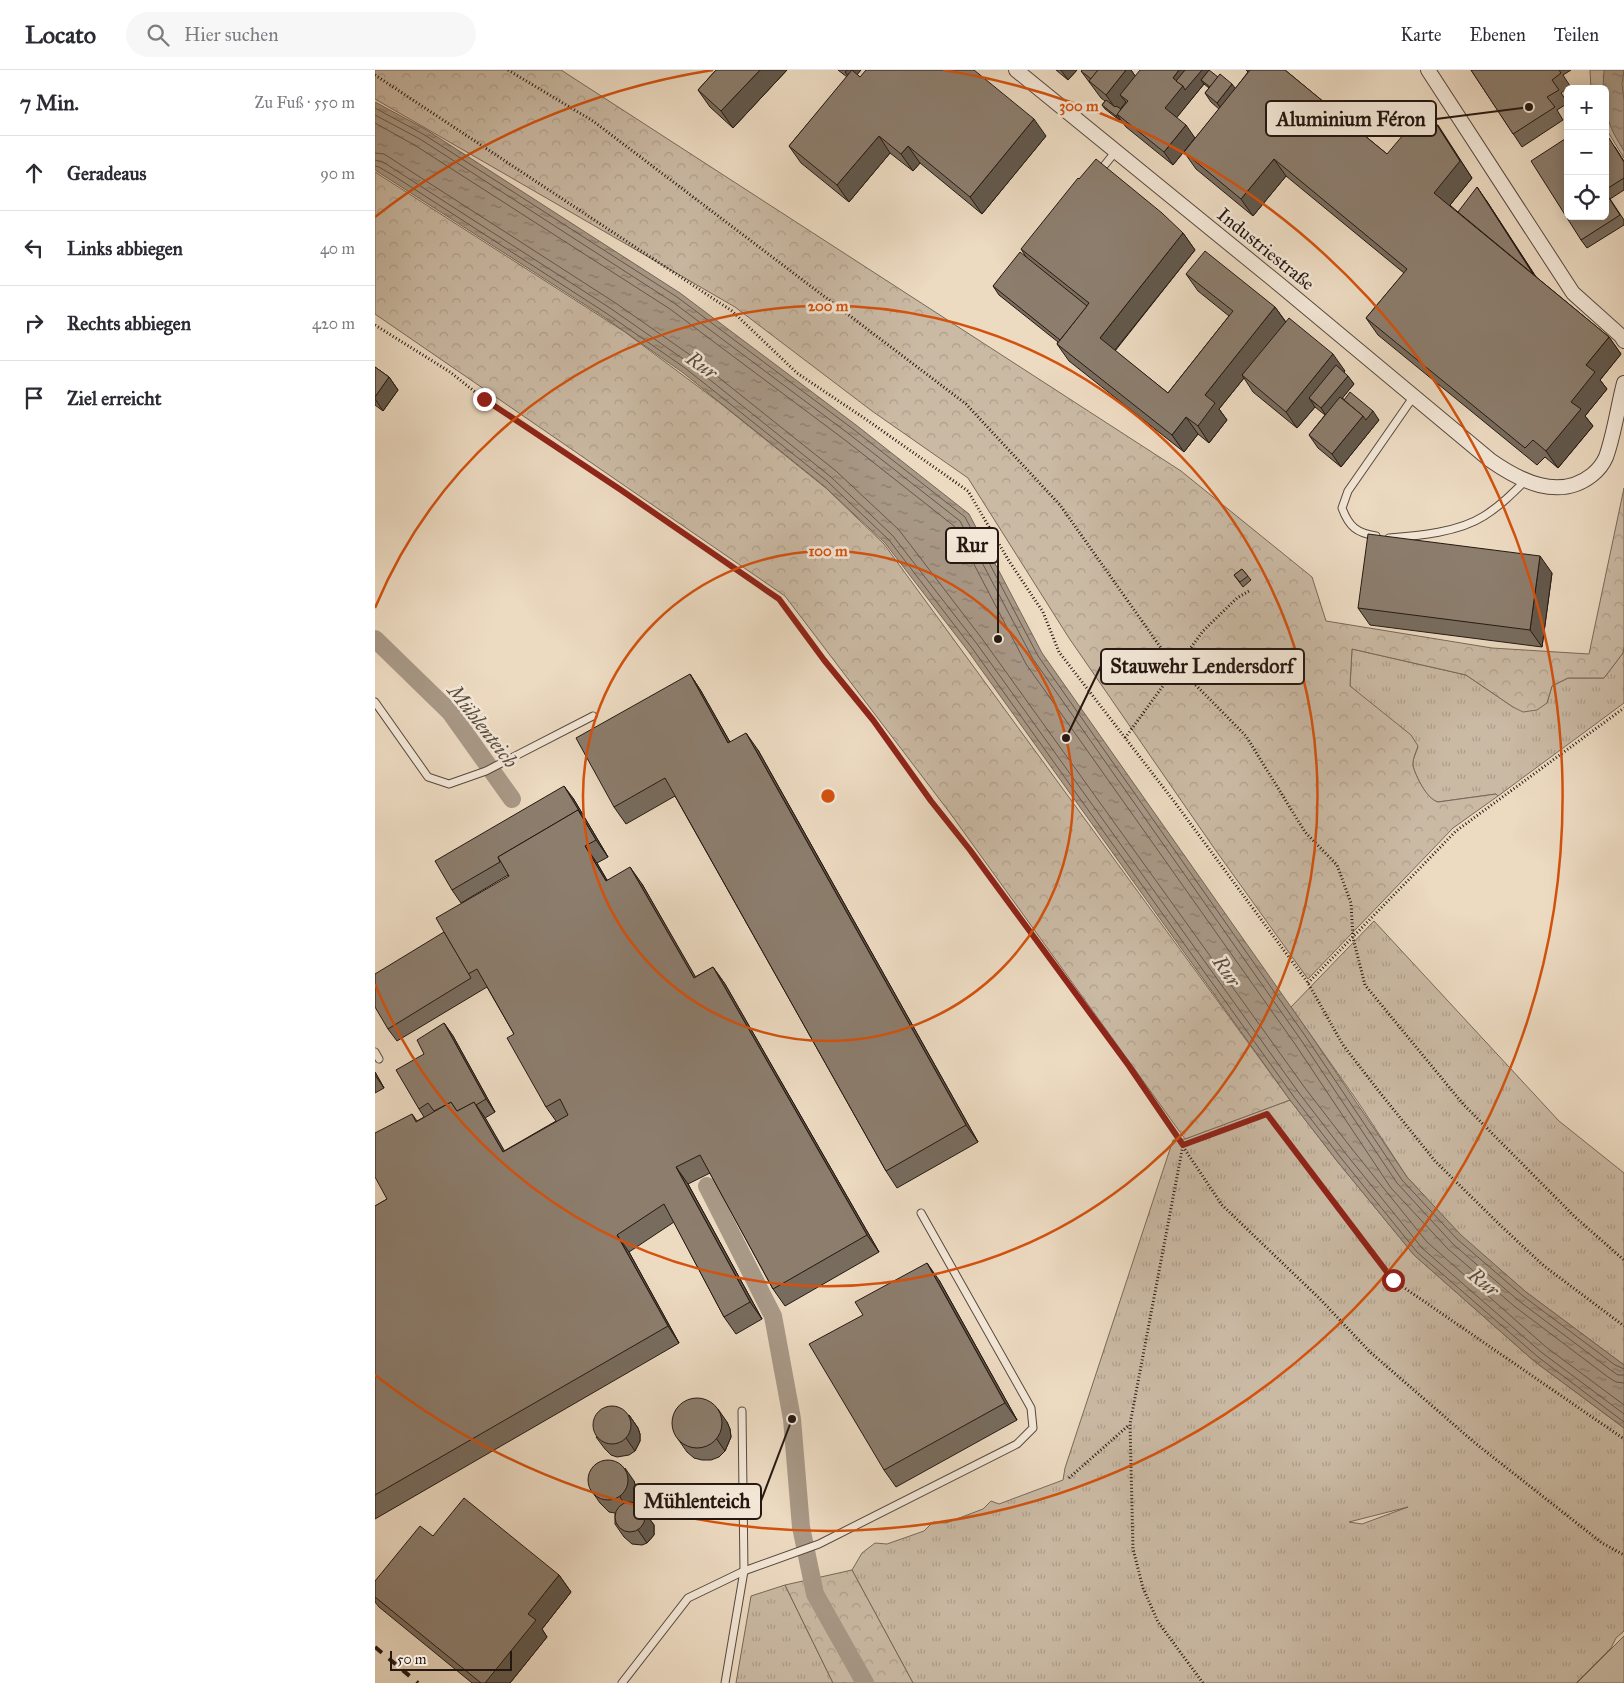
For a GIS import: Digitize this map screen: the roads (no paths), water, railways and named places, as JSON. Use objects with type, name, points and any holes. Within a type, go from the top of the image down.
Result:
[{"type":"street","name":"Industriestraße","points":[[1016,70],[1280,284],[1490,460],[1505,470],[1526,480],[1548,487],[1572,487],[1583,482],[1596,472],[1605,459],[1624,383]]},
{"type":"street","points":[[1428,70],[1573,293],[1621,336],[1624,341]]},
{"type":"lane","points":[[1092,182],[1116,151]]},
{"type":"lane","points":[[1414,396],[1348,491],[1342,508],[1346,520],[1360,534],[1387,538],[1415,536],[1452,529],[1483,517],[1510,497],[1526,480]]},
{"type":"lane","points":[[375,702],[428,777],[449,784],[487,772],[593,716]]},
{"type":"lane","points":[[622,1683],[688,1598],[744,1571],[819,1544],[1017,1444],[1033,1428],[1031,1408],[921,1213]]},
{"type":"lane","points":[[725,1683],[744,1571],[742,1411]]},
{"type":"water","points":[[1604,70],[1624,70],[1622,84],[1624,100],[1624,151],[1609,122],[1609,85],[1603,85]]},
{"type":"water","points":[[375,102],[425,129],[680,293],[856,425],[969,514],[1042,653],[1310,1034],[1407,1177],[1461,1235],[1526,1292],[1624,1365],[1624,1428],[1534,1361],[1414,1255],[1290,1100],[968,651],[885,543],[823,485],[682,372],[604,317],[375,170]]},
{"type":"waterway","name":"Mühlenteich","points":[[375,639],[450,712],[512,799]]},
{"type":"waterway","name":"Mühlenteich","points":[[707,1186],[773,1316],[792,1419],[801,1527],[815,1594],[865,1683]]},
{"type":"railway","points":[[375,1647],[418,1683]]},
{"type":"place","name":"Aluminium Féron","points":[[1529,107]]},
{"type":"place","name":"Rur","points":[[998,639]]},
{"type":"place","name":"Stauwehr Lendersdorf","points":[[1066,738]]},
{"type":"place","name":"Mühlenteich","points":[[792,1419]]}]
